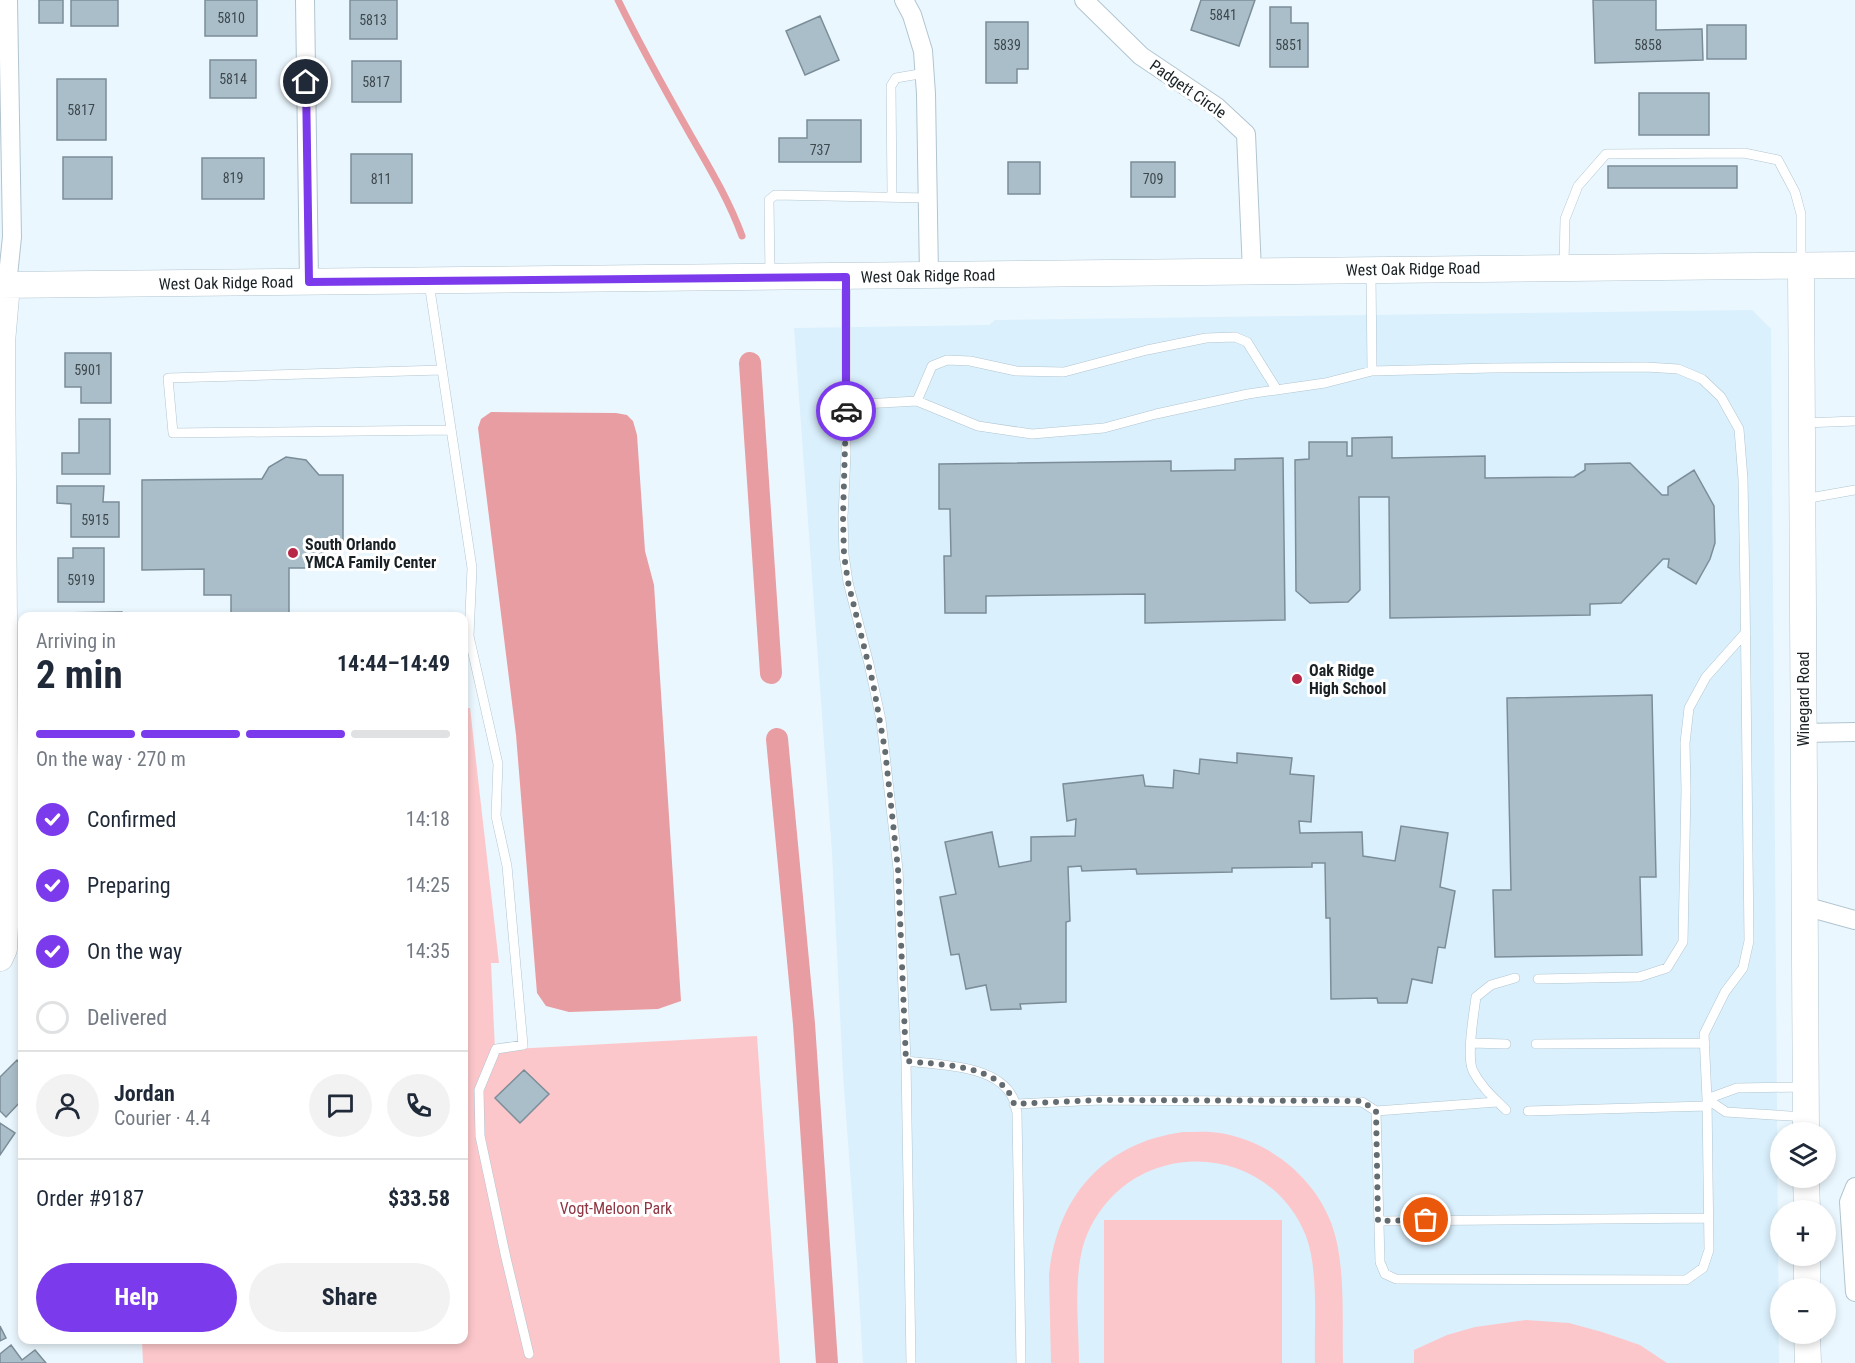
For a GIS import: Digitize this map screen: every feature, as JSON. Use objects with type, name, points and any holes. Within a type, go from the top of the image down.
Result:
[{"type":"main road","name":"West Oak Ridge Road","points":[[3,285],[1855,265]]},
{"type":"main road","name":"Winegard Road","points":[[1801,266],[1806,1122]]},
{"type":"main road","points":[[0,958],[4,949],[6,904],[3,816],[3,285]]},
{"type":"main road","points":[[1807,1344],[1808,1363]]},
{"type":"street","points":[[3,285],[12,237],[8,0]]},
{"type":"street","points":[[305,0],[309,282]]},
{"type":"street","points":[[904,0],[912,15],[923,51],[925,73],[929,276]]},
{"type":"street","name":"Padgett Circle","points":[[1084,0],[1141,56],[1217,107],[1245,134],[1252,271]]},
{"type":"street","points":[[1803,733],[1855,732]]},
{"type":"street","points":[[1804,906],[1855,920]]},
{"type":"street","points":[[1855,1187],[1849,1202],[1855,1292]]},
{"type":"lane","points":[[892,197],[891,86],[896,78],[925,73]]},
{"type":"lane","points":[[1564,268],[1564,219],[1578,186],[1605,154],[1722,153],[1744,153],[1778,160],[1795,192],[1801,214],[1801,266]]},
{"type":"lane","points":[[770,277],[769,201],[775,195],[927,198]]},
{"type":"lane","points":[[1371,269],[1372,372]]},
{"type":"lane","points":[[846,277],[844,555],[848,582],[874,687],[885,750],[898,869],[906,1061],[911,1363]]},
{"type":"lane","points":[[429,281],[472,568],[469,636],[498,764],[496,816],[507,866],[523,1045],[496,1049],[479,1090],[480,1136],[529,1354]]},
{"type":"lane","points":[[917,401],[932,366],[947,360],[970,361],[1016,371],[1064,372],[1147,350],[1206,338],[1235,337],[1247,342],[1277,390]]},
{"type":"lane","points":[[846,405],[917,401],[978,426],[1032,434],[1104,428],[1248,394],[1325,383],[1372,372],[1492,368],[1646,367],[1678,369],[1702,379],[1721,397],[1739,429],[1743,479],[1749,940],[1743,968],[1725,992],[1704,1034],[1709,1250],[1703,1268],[1686,1280],[1396,1279],[1385,1274],[1380,1262],[1376,1111]]},
{"type":"lane","points":[[442,370],[168,378],[173,433],[451,430]]},
{"type":"lane","points":[[1802,423],[1855,421]]},
{"type":"lane","points":[[1802,499],[1855,490]]},
{"type":"lane","points":[[1538,979],[1639,977],[1667,968],[1683,942],[1686,790],[1684,743],[1689,708],[1706,676],[1746,632]]},
{"type":"lane","points":[[1506,1110],[1485,1090],[1471,1069],[1471,1043],[1476,997],[1491,986],[1515,978]]},
{"type":"lane","points":[[1471,1043],[1506,1044]]},
{"type":"lane","points":[[1536,1044],[1705,1043]]},
{"type":"lane","points":[[906,1061],[960,1067],[984,1073],[1002,1084],[1012,1098],[1017,1112],[1021,1363]]},
{"type":"lane","points":[[1528,1111],[1707,1102],[1737,1088],[1806,1087]]},
{"type":"lane","points":[[1014,1104],[1101,1100],[1362,1101],[1376,1111],[1497,1101]]},
{"type":"lane","points":[[1707,1102],[1726,1112],[1788,1122]]},
{"type":"lane","points":[[1378,1221],[1708,1218]]},
{"type":"shaded area","name":"Oak Ridge High School","points":[[1752,310],[1771,329],[1777,1122],[1770,1122],[1770,1188],[1778,1188],[1778,1200],[1770,1200],[1770,1266],[1778,1266],[1778,1278],[1770,1278],[1770,1344],[1779,1344],[1779,1363],[863,1363],[843,1075],[832,853],[794,328],[989,325],[995,320]]},
{"type":"shaded area","points":[[491,412],[616,413],[627,415],[633,421],[637,435],[645,551],[654,585],[681,1001],[658,1009],[569,1012],[546,1006],[537,993],[516,735],[478,428],[481,419]]},
{"type":"green space","name":"Vogt-Meloon Park","points":[[468,708],[470,708],[499,963],[491,963],[495,1050],[757,1036],[780,1363],[143,1363],[142,1344],[468,1344]]},
{"type":"green space","points":[[1183,1132],[1220,1133],[1260,1146],[1295,1170],[1322,1203],[1331,1223],[1340,1258],[1343,1363],[1315,1363],[1313,1265],[1306,1236],[1288,1204],[1263,1181],[1233,1167],[1201,1162],[1168,1165],[1137,1177],[1111,1198],[1090,1228],[1080,1259],[1077,1294],[1079,1363],[1051,1363],[1049,1275],[1062,1221],[1074,1198],[1089,1178],[1129,1148],[1155,1138]]},
{"type":"green space","points":[[1104,1220],[1282,1220],[1282,1363],[1104,1363]]},
{"type":"green space","points":[[1526,1320],[1569,1323],[1602,1332],[1640,1345],[1667,1363],[1414,1363],[1414,1350],[1447,1335],[1475,1327]]},
{"type":"building","points":[[39,0],[63,0],[63,23],[39,23]]},
{"type":"building","points":[[71,0],[118,0],[118,26],[71,26]]},
{"type":"building","points":[[205,0],[257,0],[257,36],[205,36]]},
{"type":"building","points":[[350,0],[397,0],[397,39],[350,39]]},
{"type":"building","points":[[1201,0],[1255,0],[1239,46],[1191,30]]},
{"type":"building","points":[[1593,0],[1656,0],[1656,30],[1702,29],[1703,60],[1595,63]]},
{"type":"building","points":[[1270,7],[1291,7],[1291,23],[1308,23],[1308,67],[1270,67]]},
{"type":"building","points":[[820,16],[839,60],[805,75],[786,31]]},
{"type":"building","points":[[986,22],[1028,22],[1028,69],[1017,69],[1017,83],[986,83]]},
{"type":"building","points":[[1707,25],[1746,25],[1746,59],[1707,59]]},
{"type":"building","points":[[210,60],[256,60],[256,98],[210,98]]},
{"type":"building","points":[[352,61],[401,61],[401,102],[352,102]]},
{"type":"building","points":[[57,79],[106,79],[106,140],[57,140]]},
{"type":"building","points":[[1639,93],[1709,93],[1709,135],[1639,135]]},
{"type":"building","points":[[807,120],[861,120],[861,162],[779,162],[779,138],[807,138]]},
{"type":"building","points":[[351,154],[412,154],[412,203],[351,203]]},
{"type":"building","points":[[63,157],[112,157],[112,199],[63,199]]},
{"type":"building","points":[[202,158],[264,158],[264,199],[202,199]]},
{"type":"building","points":[[1008,162],[1040,162],[1040,194],[1008,194]]},
{"type":"building","points":[[1131,162],[1175,162],[1175,197],[1131,197]]},
{"type":"building","points":[[1608,166],[1737,166],[1737,188],[1608,188]]},
{"type":"building","points":[[65,353],[111,353],[111,403],[81,403],[81,387],[65,387]]},
{"type":"building","points":[[79,419],[110,419],[110,474],[62,474],[62,453],[79,453]]},
{"type":"building","points":[[1392,437],[1392,458],[1485,456],[1485,478],[1574,477],[1585,470],[1585,464],[1630,463],[1662,495],[1668,495],[1668,487],[1694,470],[1714,506],[1715,543],[1710,559],[1696,584],[1668,567],[1669,559],[1663,559],[1621,603],[1590,604],[1590,615],[1390,618],[1389,497],[1359,497],[1360,590],[1348,602],[1310,603],[1296,591],[1295,460],[1309,459],[1309,442],[1347,442],[1347,456],[1352,456],[1352,438]]},
{"type":"building","points":[[286,457],[306,460],[319,475],[343,475],[343,548],[324,548],[325,568],[289,568],[289,612],[231,612],[231,595],[204,595],[204,569],[142,570],[142,480],[262,479],[269,467]]},
{"type":"building","points":[[1283,458],[1285,620],[1145,623],[1145,594],[986,596],[986,613],[945,613],[944,556],[951,556],[950,509],[939,509],[939,464],[1171,461],[1171,471],[1235,470],[1235,459]]},
{"type":"building","points":[[57,486],[104,486],[103,502],[119,502],[119,537],[71,537],[71,504],[57,503]]},
{"type":"building","points":[[73,548],[104,548],[104,602],[58,602],[58,558],[73,558]]},
{"type":"building","points":[[1652,695],[1656,877],[1640,877],[1642,955],[1495,957],[1493,890],[1511,890],[1507,698]]},
{"type":"building","points":[[1237,753],[1292,758],[1290,774],[1314,776],[1311,822],[1299,821],[1300,833],[1362,832],[1363,856],[1395,861],[1401,826],[1448,833],[1440,887],[1455,891],[1445,948],[1438,947],[1432,983],[1412,979],[1407,1003],[1378,1003],[1377,998],[1331,999],[1330,918],[1326,918],[1325,863],[1312,863],[1312,867],[1232,868],[1232,872],[1137,874],[1136,869],[1082,871],[1081,866],[1068,867],[1070,921],[1066,922],[1066,1002],[1020,1004],[1021,1009],[991,1010],[986,985],[966,989],[959,954],[951,955],[940,897],[956,894],[945,842],[992,832],[999,867],[1031,861],[1031,837],[1075,836],[1076,819],[1067,821],[1063,784],[1143,775],[1145,786],[1173,788],[1174,770],[1199,774],[1200,759],[1237,763]]},
{"type":"building","points":[[17,1060],[18,1104],[6,1117],[0,1111],[0,1077]]},
{"type":"building","points":[[524,1070],[549,1094],[520,1123],[495,1098]]},
{"type":"building","points":[[0,1123],[15,1133],[0,1155]]},
{"type":"building","points":[[0,1326],[6,1338],[0,1341]]},
{"type":"building","points":[[11,1345],[22,1360],[35,1350],[46,1363],[0,1363],[0,1354]]},
{"type":"waterway","points":[[618,0],[718,184],[742,236]]},
{"type":"waterway","points":[[750,363],[771,673]]},
{"type":"waterway","points":[[777,739],[804,1024],[827,1363]]},
{"type":"way so far","points":[[846,411],[844,555],[848,582],[881,720],[891,794],[898,869],[906,1061],[960,1067],[984,1073],[1002,1084],[1014,1104],[1101,1100],[1362,1101],[1376,1111],[1378,1221],[1426,1220]]},
{"type":"place","name":"South Orlando YMCA Family Center","points":[[293,553]]},
{"type":"place","name":"Oak Ridge High School","points":[[1297,679]]},
{"type":"route","points":[[306,82],[309,282],[846,277],[846,411]]}]
